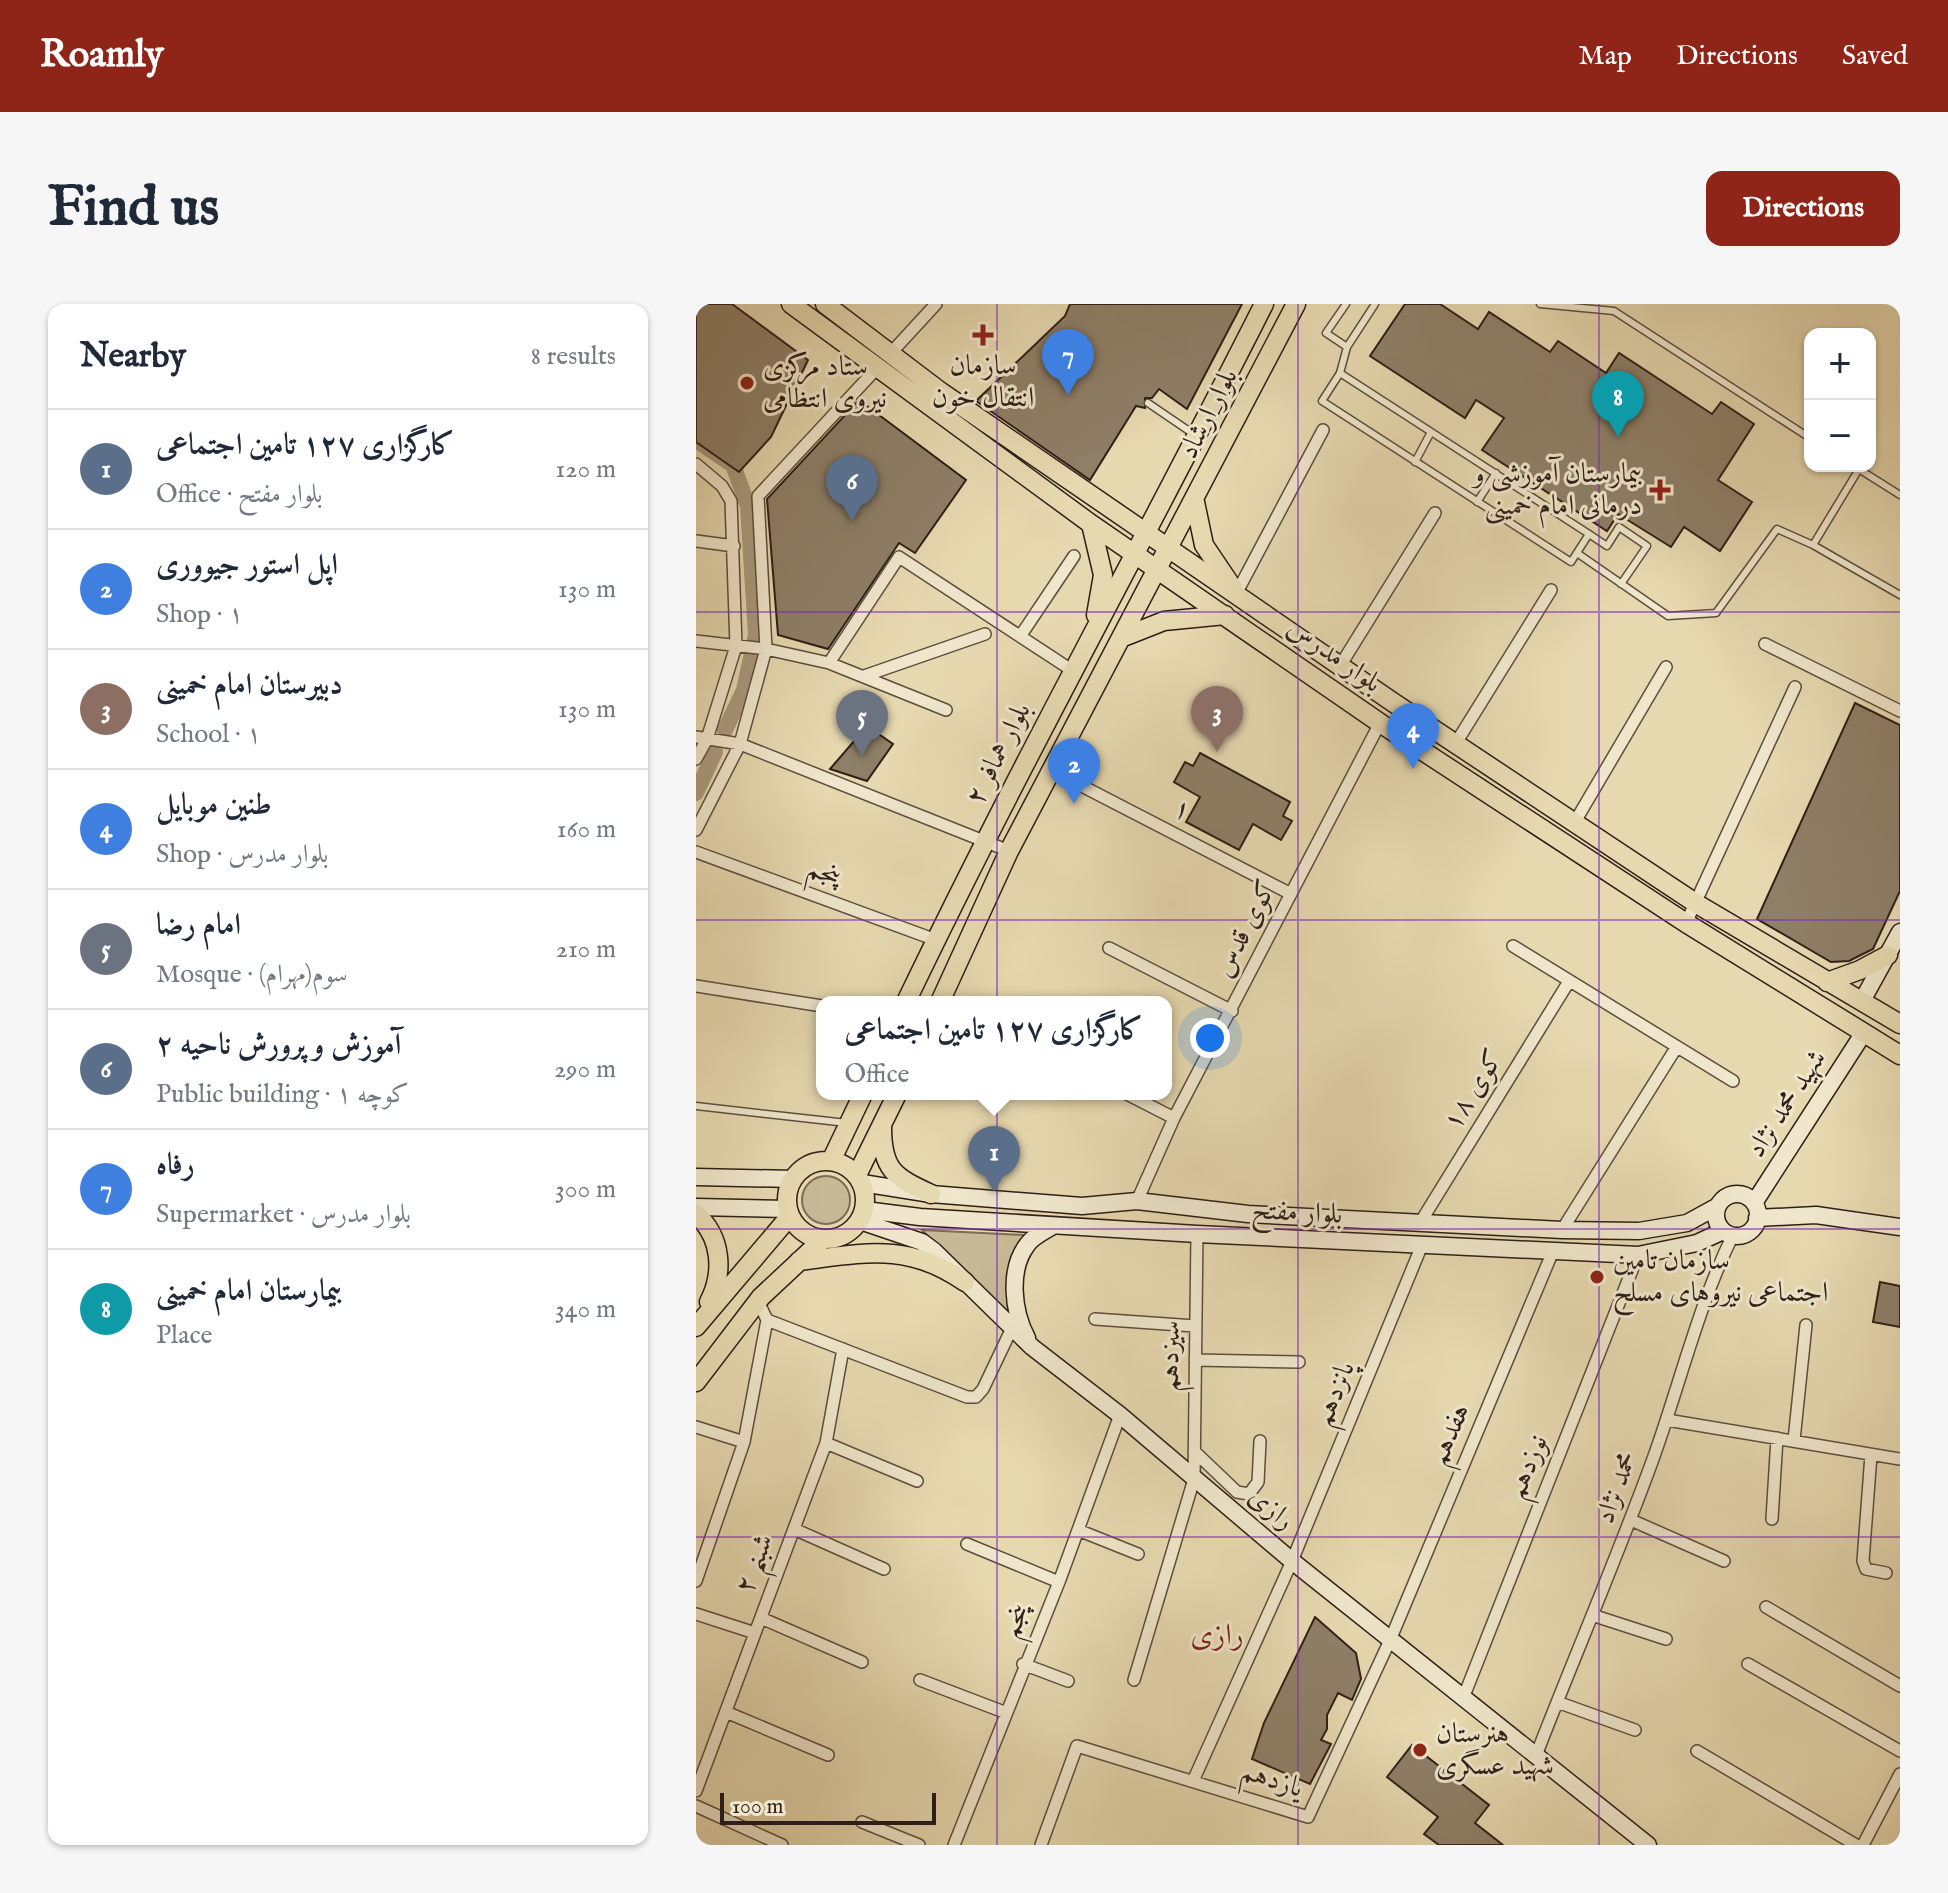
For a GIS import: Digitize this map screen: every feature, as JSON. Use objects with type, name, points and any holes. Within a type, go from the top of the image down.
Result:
[{"type":"main road","name":"بلوار مدرس","points":[[791,304],[884,361],[1169,548],[1394,703],[1576,820],[1697,904],[1900,1024]]},
{"type":"main road","name":"بلوار ارشاد","points":[[1148,535],[1264,304]]},
{"type":"main road","name":"بلوار ارشاد","points":[[1169,548],[1296,304]]},
{"type":"main road","name":"بلوار مدرس","points":[[830,305],[884,361],[1136,556],[1380,722],[1686,923],[1900,1055]]},
{"type":"main road","points":[[1195,502],[1204,545],[1236,594]]},
{"type":"main road","points":[[1091,524],[1103,575],[1095,624]]},
{"type":"main road","name":"بلوار همافر ۲","points":[[909,996],[1095,624],[1148,535]]},
{"type":"main road","name":"بلوار همافر ۲","points":[[943,996],[1009,851],[1169,548]]},
{"type":"main road","points":[[1121,638],[1164,621],[1225,615]]},
{"type":"main road","points":[[1380,722],[1394,703]]},
{"type":"main road","points":[[1827,982],[1888,955]]},
{"type":"main road","points":[[831,1161],[860,1100]]},
{"type":"main road","points":[[789,1212],[801,1231],[822,1240],[842,1237],[862,1215],[860,1179],[894,1100]]},
{"type":"main road","points":[[882,1127],[882,1149],[888,1165],[905,1182],[925,1193]]},
{"type":"main road","points":[[697,1325],[789,1212],[793,1179],[809,1164],[831,1161],[860,1179]]},
{"type":"main road","points":[[696,1214],[710,1227],[720,1270],[716,1287],[697,1325]]},
{"type":"main road","points":[[696,1382],[758,1301],[822,1240]]},
{"type":"main road","points":[[799,1261],[863,1254],[918,1256],[939,1264],[965,1282]]},
{"type":"street","points":[[696,830],[740,744],[766,649],[758,496],[936,304]]},
{"type":"street","points":[[1236,594],[1323,430]]},
{"type":"street","points":[[696,464],[722,486],[731,501],[736,646],[696,759]]},
{"type":"street","points":[[1340,666],[1435,513]]},
{"type":"street","points":[[696,541],[734,546]]},
{"type":"street","points":[[1021,635],[1074,556]]},
{"type":"street","points":[[829,663],[899,557],[1073,671]]},
{"type":"street","points":[[1456,743],[1551,590]]},
{"type":"street","points":[[864,676],[985,634]]},
{"type":"street","points":[[696,641],[766,649],[829,663],[946,710]]},
{"type":"street","points":[[1765,644],[1900,711]]},
{"type":"street","points":[[1576,820],[1666,667]]},
{"type":"street","points":[[1686,923],[1795,687]]},
{"type":"street","name":"کوی قدس","points":[[1137,1201],[1174,1118],[1380,722]]},
{"type":"street","points":[[702,738],[740,744],[986,839],[1009,851]]},
{"type":"street","name":"۱","points":[[1051,770],[1291,894]]},
{"type":"street","name":"پنجم","points":[[696,852],[936,940]]},
{"type":"street","points":[[1862,1001],[1900,932]]},
{"type":"street","points":[[1513,946],[1568,983],[1733,1081]]},
{"type":"street","points":[[1109,948],[1232,1011]]},
{"type":"street","name":"کوی ۱۸","points":[[1420,1223],[1568,983]]},
{"type":"street","points":[[696,986],[816,1005]]},
{"type":"street","name":"شهید محمد نژاد","points":[[1756,1210],[1863,1034]]},
{"type":"street","points":[[1562,1230],[1676,1048]]},
{"type":"street","points":[[1139,1100],[1174,1118]]},
{"type":"street","points":[[696,1177],[793,1179]]},
{"type":"street","name":"بلوار مفتح","points":[[860,1179],[925,1193],[1082,1206],[1137,1201],[1248,1214],[1562,1230],[1639,1231],[1687,1223],[1718,1206]]},
{"type":"street","points":[[920,1217],[911,1205],[925,1193]]},
{"type":"street","points":[[1756,1210],[1749,1232],[1728,1233],[1717,1222],[1718,1206],[1725,1198],[1735,1194],[1745,1196],[1756,1210],[1900,1227]]},
{"type":"street","points":[[696,1207],[789,1212]]},
{"type":"street","name":"بلوار مفتح","points":[[862,1215],[1638,1255],[1728,1233]]},
{"type":"street","name":"رازی","points":[[862,1215],[922,1242],[1032,1347],[1120,1415],[1292,1561],[1537,1753],[1638,1842]]},
{"type":"street","points":[[1364,1242],[1365,1220]]},
{"type":"street","points":[[1032,1347],[1017,1314],[1017,1276],[1027,1244],[1053,1226]]},
{"type":"street","name":"محمد نژاد","points":[[1537,1753],[1595,1616],[1631,1520],[1728,1233]]},
{"type":"street","name":"سیزدهم","points":[[1134,1680],[1194,1479],[1197,1234]]},
{"type":"street","name":"پانزدهم","points":[[1193,1781],[1292,1561],[1422,1245]]},
{"type":"street","name":"هفدهم","points":[[1391,1638],[1553,1251]]},
{"type":"street","name":"نوزدهم","points":[[1464,1696],[1638,1255]]},
{"type":"street","points":[[696,1581],[744,1442],[767,1320],[758,1301]]},
{"type":"street","points":[[1095,1319],[1195,1326]]},
{"type":"street","points":[[767,1320],[967,1397],[976,1397],[1012,1328]]},
{"type":"street","points":[[1794,1440],[1806,1325]]},
{"type":"street","name":"شبنم ۲","points":[[696,1791],[826,1443],[843,1349]]},
{"type":"street","points":[[1195,1360],[1299,1362]]},
{"type":"street","name":"پنجم","points":[[954,1845],[1023,1664],[1059,1582],[1120,1415]]},
{"type":"street","points":[[1667,1420],[1900,1459]]},
{"type":"street","points":[[696,1427],[744,1442]]},
{"type":"street","points":[[1772,1519],[1777,1438]]},
{"type":"street","points":[[1194,1451],[1237,1492],[1249,1494],[1258,1482],[1260,1441]]},
{"type":"street","points":[[826,1443],[917,1481]]},
{"type":"street","points":[[1871,1455],[1863,1561],[1866,1569],[1886,1573]]},
{"type":"street","points":[[1631,1520],[1724,1561]]},
{"type":"street","points":[[794,1529],[884,1569]]},
{"type":"street","points":[[1078,1530],[1138,1554]]},
{"type":"street","points":[[967,1544],[1059,1582]]},
{"type":"street","points":[[1766,1607],[1900,1686]]},
{"type":"street","points":[[696,1614],[755,1633]]},
{"type":"street","points":[[1595,1616],[1666,1639]]},
{"type":"street","points":[[761,1618],[862,1662]]},
{"type":"street","name":"یازدهم","points":[[1041,1845],[1077,1746],[1308,1817],[1391,1638]]},
{"type":"street","points":[[1023,1664],[1068,1681]]},
{"type":"street","points":[[1748,1664],[1900,1751]]},
{"type":"street","points":[[920,1680],[1004,1712]]},
{"type":"street","points":[[1557,1702],[1635,1730]]},
{"type":"street","points":[[726,1712],[828,1755]]},
{"type":"street","points":[[1697,1751],[1856,1845]]},
{"type":"street","points":[[1863,1845],[1900,1774]]},
{"type":"street","points":[[696,1806],[782,1845]]},
{"type":"street","points":[[862,1822],[919,1845]]},
{"type":"lane","points":[[1346,304],[1326,333],[1347,347]]},
{"type":"lane","points":[[1375,304],[1347,347],[1340,373],[1322,401],[1571,562],[1589,534]]},
{"type":"lane","points":[[1540,304],[1546,307],[1614,311],[1804,434]]},
{"type":"lane","points":[[1340,373],[1607,546],[1619,527],[1647,546],[1621,584]]},
{"type":"lane","points":[[1148,403],[1197,437]]},
{"type":"lane","points":[[1415,462],[1431,432]]},
{"type":"lane","points":[[1813,545],[1854,472]]},
{"type":"lane","points":[[1863,472],[1900,495]]},
{"type":"lane","points":[[1477,502],[1496,473]]},
{"type":"lane","points":[[1577,553],[1668,616],[1716,613],[1777,529],[1813,545],[1900,595]]},
{"type":"lane","points":[[696,1106],[850,1123]]},
{"type":"shaded area","points":[[826,1176],[843,1183],[850,1200],[843,1217],[826,1224],[809,1217],[802,1200],[809,1183]]},
{"type":"shaded area","points":[[922,1230],[1024,1235],[1009,1275],[1011,1322]]},
{"type":"building","name":"ستاد مرکزی نیروی انتظامی","points":[[696,304],[732,304],[808,360],[771,437],[739,472],[696,442]]},
{"type":"building","points":[[1070,304],[1242,304],[1187,409],[1159,389],[1152,398],[1145,398],[1145,408],[1136,406],[1090,480],[976,401],[1065,316]]},
{"type":"building","points":[[1405,304],[1440,304],[1478,329],[1489,312],[1550,352],[1558,341],[1606,373],[1619,353],[1712,414],[1721,402],[1754,424],[1718,480],[1752,502],[1720,551],[1684,527],[1671,547],[1618,514],[1607,531],[1482,450],[1504,418],[1476,400],[1465,418],[1370,356]]},
{"type":"building","points":[[859,400],[966,480],[915,553],[899,543],[828,649],[778,635],[767,499]]},
{"type":"building","points":[[1855,703],[1900,725],[1900,891],[1873,949],[1849,961],[1831,962],[1757,919]]},
{"type":"building","points":[[867,726],[893,744],[867,781],[830,769]]},
{"type":"building","points":[[1200,753],[1290,802],[1283,816],[1292,821],[1281,840],[1253,824],[1239,850],[1186,822],[1200,797],[1174,782],[1185,762],[1193,766]]},
{"type":"building","points":[[1880,1282],[1900,1286],[1900,1327],[1873,1322]]},
{"type":"building","points":[[1315,1617],[1356,1653],[1361,1679],[1352,1700],[1338,1693],[1327,1715],[1327,1729],[1321,1740],[1331,1744],[1310,1784],[1252,1759],[1264,1723]]},
{"type":"building","points":[[1412,1745],[1489,1805],[1475,1823],[1503,1845],[1439,1845],[1424,1834],[1438,1817],[1387,1777]]},
{"type":"waterway","points":[[696,440],[733,465],[748,506],[756,635],[744,690],[725,730]]},
{"type":"waterway","points":[[696,793],[715,752]]},
{"type":"place","name":"سازمان انتقال خون","points":[[983,335]]},
{"type":"place","name":"ستاد مرکزی نیروی انتظامی","points":[[747,383]]},
{"type":"place","name":"رفاه","points":[[1068,395]]},
{"type":"place","name":"بیمارستان امام خمینی","points":[[1618,437]]},
{"type":"place","name":"بیمارستان آموزشی و درمانی امام خمینی","points":[[1660,490]]},
{"type":"place","name":"آموزش و پرورش ناحیه ۲","points":[[852,521]]},
{"type":"place","name":"دبیرستان امام خمینی","points":[[1217,752]]},
{"type":"place","name":"امام رضا","points":[[862,756]]},
{"type":"place","name":"طنین موبایل","points":[[1413,769]]},
{"type":"place","name":"اپل استور جيووری","points":[[1074,804]]},
{"type":"place","name":"کارگزاری ۱۲۷ تامین اجتماعی","points":[[994,1192]]},
{"type":"place","name":"سازمان تامین اجتماعی نیروهای مسلح","points":[[1597,1277]]},
{"type":"place","name":"هنرستان شهید عسگری","points":[[1420,1750]]},
{"type":"district","name":"رازی","points":[[1217,1636]]}]
